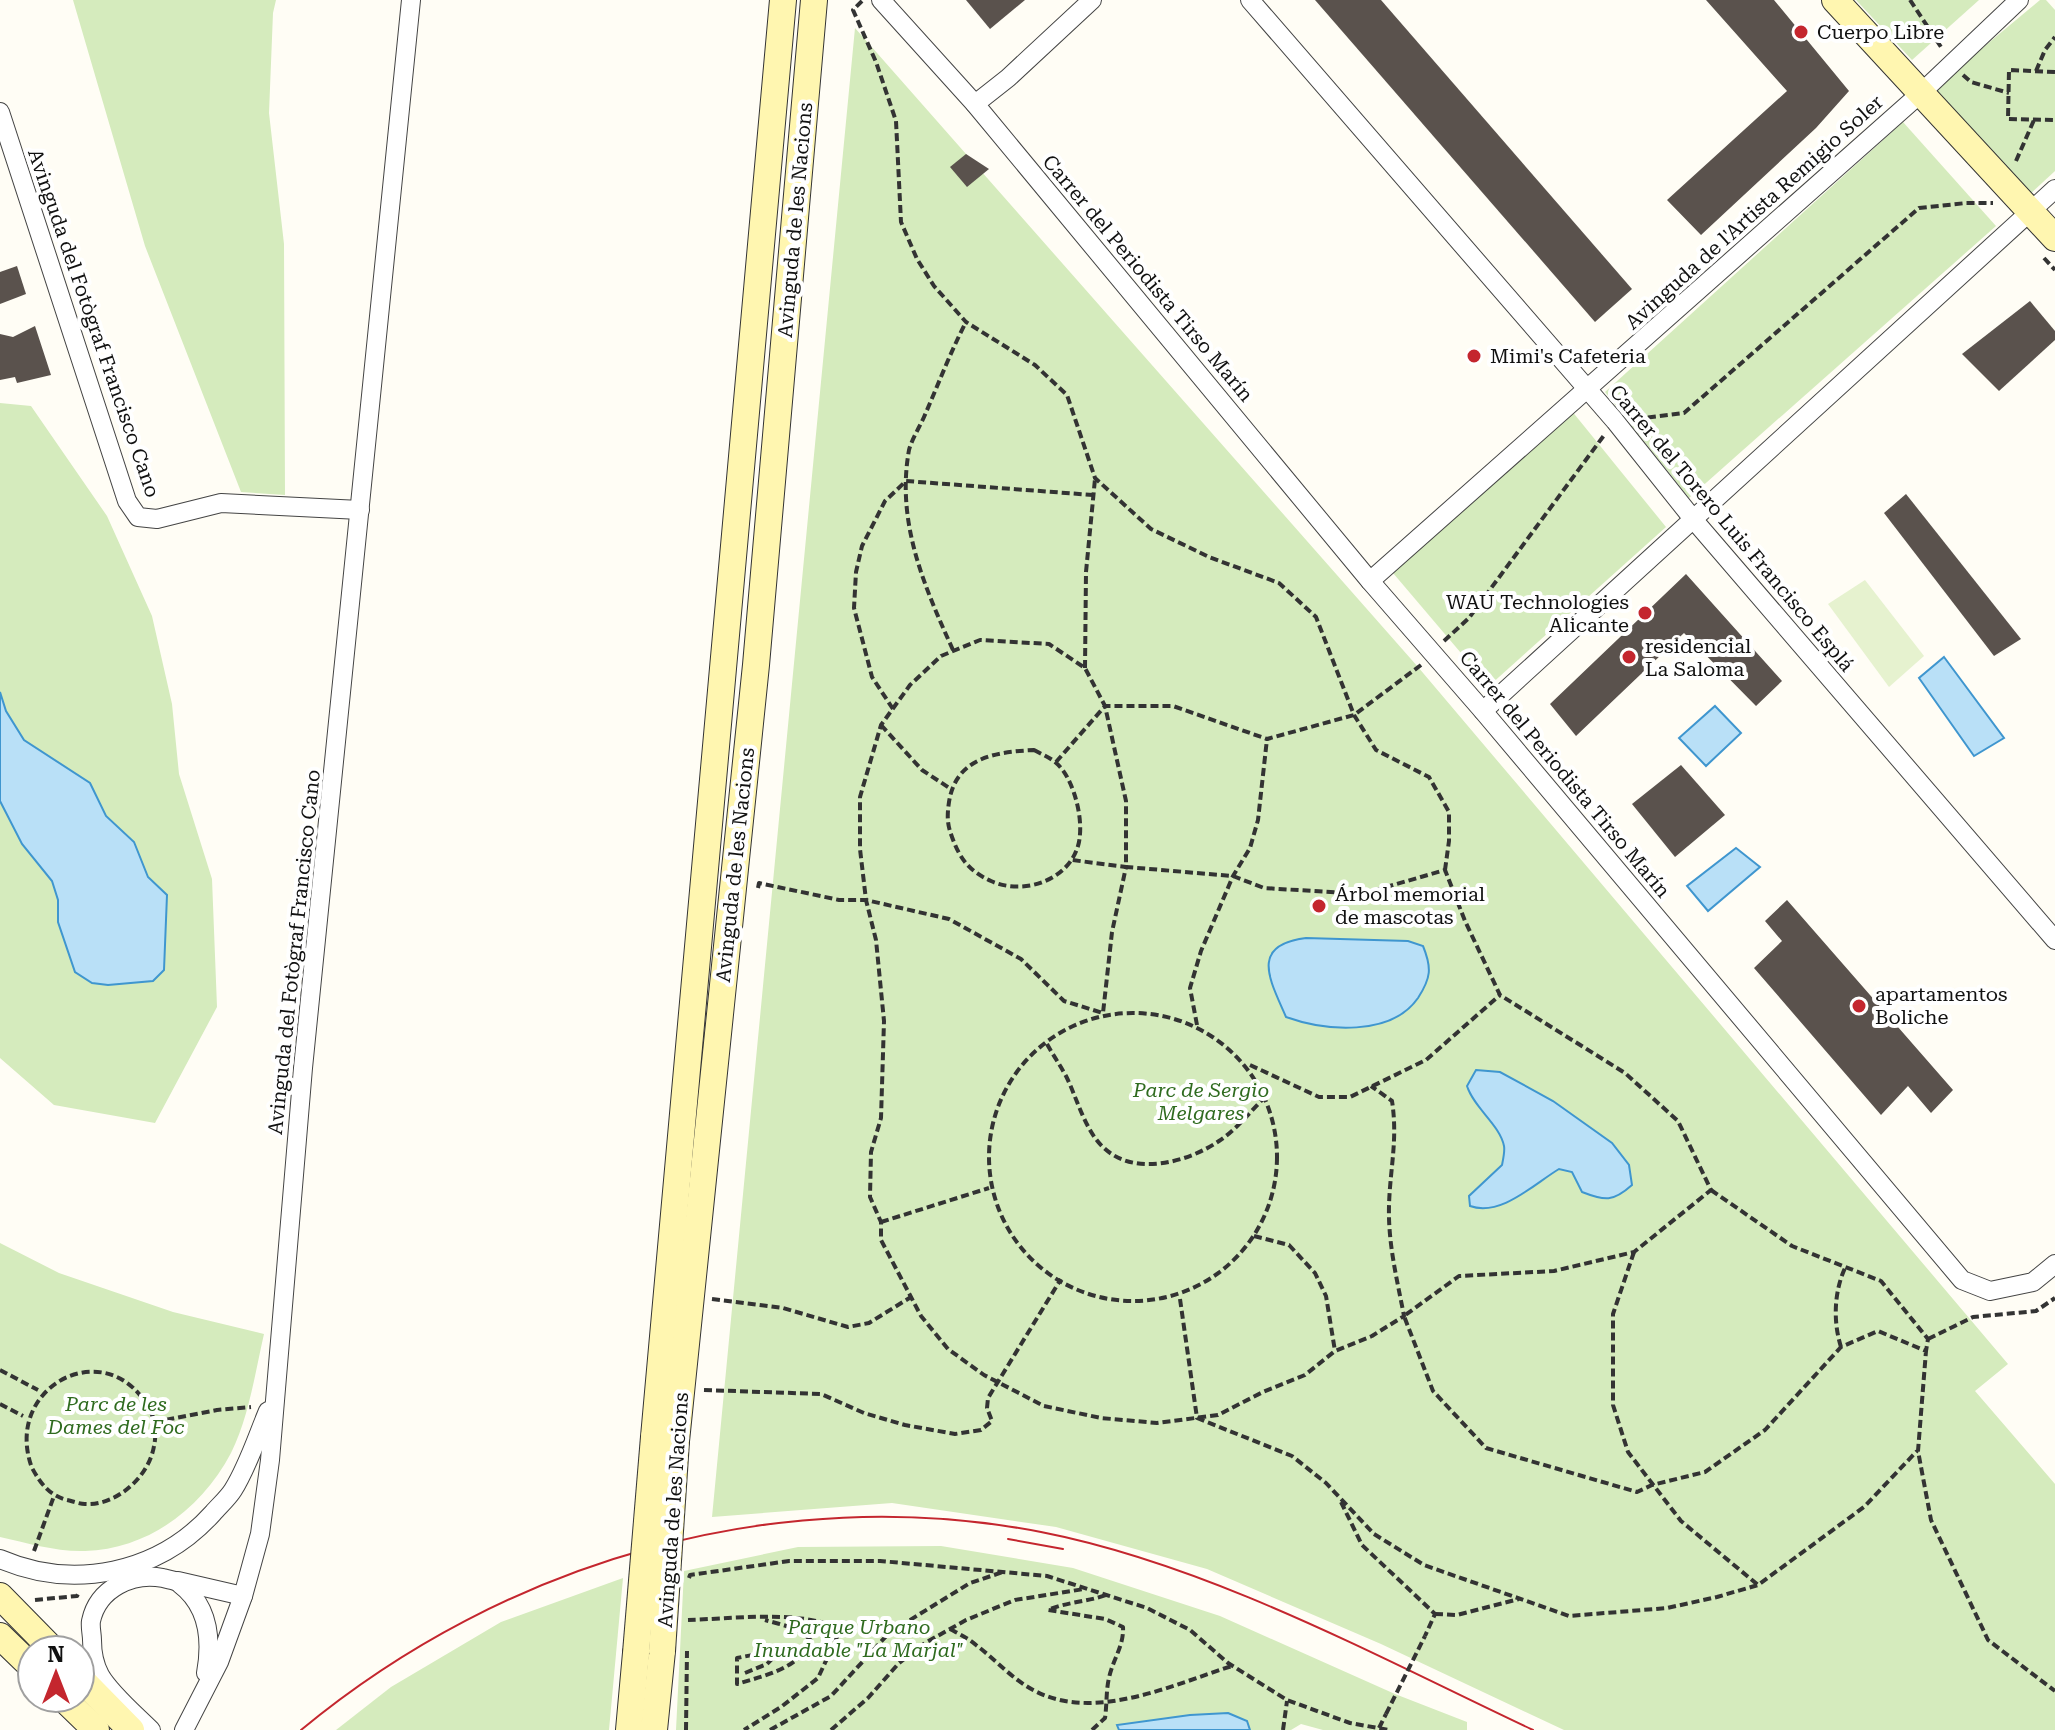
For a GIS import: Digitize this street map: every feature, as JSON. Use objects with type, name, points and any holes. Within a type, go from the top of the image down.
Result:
[{"type":"street","name":"Avinguda del Fotògraf Francisco Cano","points":[[184,1730],[219,1662],[243,1596],[260,1534],[270,1460],[303,1068],[411,0]]},
{"type":"street","name":"Avinguda de les Nacions","points":[[654,1730],[649,1652],[783,0]]},
{"type":"street","name":"Avinguda de les Nacions","points":[[665,1439],[756,665],[814,0]]},
{"type":"street","name":"Carrer del Periodista Tirso Marín","points":[[881,0],[975,104],[1370,581],[1962,1280],[1990,1291],[2033,1282],[2055,1264]]},
{"type":"street","points":[[975,104],[1008,78],[1092,0]]},
{"type":"street","name":"Carrer del Torero Luis Francisco Esplá","points":[[1250,0],[1615,421],[1693,519],[2055,940]]},
{"type":"street","points":[[1835,0],[2031,211],[2047,246]]},
{"type":"street","name":"Avinguda de l'Artista Remigio Soler","points":[[1370,581],[1921,93],[2019,0]]},
{"type":"street","name":"Avinguda del Fotògraf Francisco Cano","points":[[0,112],[127,501],[138,517],[157,519],[221,503],[360,510]]},
{"type":"street","points":[[1483,711],[2055,189]]},
{"type":"street","name":"Avinguda del Fotògraf Francisco Cano","points":[[0,1559],[23,1569],[48,1573],[102,1574],[156,1556],[193,1534],[232,1491],[274,1398]]},
{"type":"street","points":[[91,1634],[91,1621],[102,1598],[132,1578],[152,1576],[243,1596]]},
{"type":"street","name":"Avinguda del Fotògraf Francisco Cano","points":[[178,1581],[198,1602],[208,1625],[210,1649],[203,1690]]},
{"type":"street","points":[[0,1596],[37,1634]]},
{"type":"street","points":[[0,1636],[16,1652]]},
{"type":"street","name":"Avinguda de les Nacions","points":[[629,1730],[649,1652]]},
{"type":"street","points":[[96,1684],[136,1725]]},
{"type":"street","points":[[80,1714],[96,1730]]},
{"type":"path","points":[[863,0],[853,10],[876,62],[896,121],[901,222],[917,259],[934,286],[966,322],[1035,365],[1067,395],[1095,478],[1086,572],[1085,668],[1105,706],[1126,801],[1126,867],[1112,932],[1103,1013]]},
{"type":"path","points":[[1910,0],[1951,63],[1971,82],[2009,93]]},
{"type":"path","points":[[2036,71],[2055,37]]},
{"type":"path","points":[[2055,72],[2009,70],[2008,119],[2055,120]]},
{"type":"path","points":[[1056,762],[1105,706],[1173,706],[1267,739],[1354,715],[1418,667],[1469,618],[1615,421],[1684,413],[1919,208],[1966,203],[1994,204],[2034,120]]},
{"type":"path","points":[[2047,246],[2055,270]]},
{"type":"path","points":[[953,650],[916,558],[906,517],[906,481],[910,447],[966,322]]},
{"type":"path","points":[[1095,478],[1151,529],[1209,557],[1279,583],[1316,617],[1354,715],[1376,750],[1429,777],[1449,812],[1445,870],[1500,995],[1625,1073],[1678,1121],[1711,1190],[1792,1246],[1881,1281],[1928,1339],[1918,1451],[1931,1520],[1988,1640],[2055,1691]]},
{"type":"path","points":[[893,709],[872,677],[854,608],[856,572],[862,546],[885,501],[906,481],[1093,495]]},
{"type":"path","points":[[1085,668],[1049,644],[980,640],[941,656],[910,685],[881,725],[860,797],[860,849],[866,900],[876,940],[884,1021],[881,1118],[871,1152],[870,1197],[881,1222],[881,1240],[921,1316],[948,1349],[984,1375],[1044,1406],[1101,1418],[1157,1423],[1218,1415],[1305,1375],[1335,1351],[1372,1336],[1459,1276],[1554,1271],[1634,1252],[1711,1190]]},
{"type":"path","points":[[881,725],[922,770],[951,789]]},
{"type":"path","points":[[1197,1027],[1190,988],[1201,951],[1233,876],[1250,848],[1258,820],[1267,739]]},
{"type":"path","points":[[1034,750],[1056,762],[1069,779],[1079,807],[1079,841],[1072,860],[1049,881],[1018,888],[983,877],[960,859],[946,821],[951,789],[958,774],[1002,752],[1034,750]]},
{"type":"path","points":[[1072,860],[1233,876],[1264,888],[1362,894],[1445,870]]},
{"type":"path","points":[[759,883],[839,900],[866,900],[949,919],[1021,959],[1064,1001],[1103,1013],[1166,1015],[1230,1045],[1248,1064],[1265,1097],[1275,1152],[1272,1200],[1254,1236],[1180,1299],[1139,1304],[1098,1299],[1044,1273],[1010,1232],[989,1188],[992,1123],[1019,1070],[1074,1025],[1103,1013]]},
{"type":"path","points":[[1248,1064],[1319,1097],[1350,1097],[1426,1060],[1500,995]]},
{"type":"path","points":[[1047,1044],[1067,1078],[1079,1109],[1103,1147],[1130,1163],[1166,1163],[1193,1155],[1221,1140],[1265,1097]]},
{"type":"path","points":[[1371,1086],[1392,1101],[1397,1129],[1389,1203],[1389,1240],[1404,1316],[1433,1391],[1486,1448],[1637,1492],[1652,1485],[1705,1472],[1765,1430],[1841,1347],[1878,1331],[1926,1351]]},
{"type":"path","points":[[881,1222],[989,1188]]},
{"type":"path","points":[[1254,1236],[1289,1245],[1315,1273],[1326,1296],[1335,1351]]},
{"type":"path","points":[[1634,1252],[1613,1314],[1613,1405],[1628,1452],[1681,1521],[1758,1585]]},
{"type":"path","points":[[1841,1347],[1836,1303],[1845,1268]]},
{"type":"path","points":[[704,1390],[821,1394],[864,1413],[905,1425],[955,1434],[981,1430],[992,1421],[987,1408],[988,1398],[997,1381],[1061,1279]]},
{"type":"path","points":[[712,1299],[772,1305],[848,1327],[869,1323],[911,1297]]},
{"type":"path","points":[[1928,1339],[1973,1317],[2036,1311],[2055,1298]]},
{"type":"path","points":[[1180,1299],[1197,1418]]},
{"type":"path","points":[[0,1370],[38,1390]]},
{"type":"path","points":[[89,1371],[113,1375],[134,1386],[150,1408],[155,1422],[154,1448],[144,1473],[122,1495],[86,1505],[54,1496],[41,1483],[30,1464],[25,1445],[24,1417],[38,1390],[65,1375],[89,1371]]},
{"type":"path","points":[[0,1404],[24,1417]]},
{"type":"path","points":[[155,1422],[217,1410],[254,1407]]},
{"type":"path","points":[[1197,1418],[1292,1456],[1339,1496],[1374,1534],[1424,1565],[1569,1616],[1667,1608],[1758,1585],[1864,1507],[1918,1451]]},
{"type":"path","points":[[1339,1496],[1362,1545],[1435,1614],[1457,1615],[1520,1599]]},
{"type":"path","points":[[27,1548],[44,1551]]},
{"type":"path","points":[[689,1590],[690,1575],[789,1561],[880,1561],[1047,1576],[1147,1608],[1190,1630],[1233,1666],[1287,1700],[1350,1723],[1389,1730]]},
{"type":"path","points":[[770,1730],[831,1696],[889,1633],[970,1583],[1005,1572]]},
{"type":"path","points":[[831,1730],[868,1698],[899,1663],[950,1629],[1015,1600],[1086,1588]]},
{"type":"path","points":[[1092,1730],[1105,1718],[1108,1682],[1121,1647],[1123,1627],[1105,1619],[1048,1610],[1107,1595]]},
{"type":"path","points":[[1379,1728],[1435,1614]]},
{"type":"path","points":[[687,1628],[688,1620],[759,1618],[820,1620],[834,1627],[837,1637],[818,1678],[781,1707],[744,1730]]},
{"type":"path","points":[[745,1673],[767,1664],[774,1657],[773,1651],[737,1658],[737,1684],[782,1671],[805,1654],[812,1642],[792,1628],[759,1618]]},
{"type":"path","points":[[950,1629],[974,1643],[1034,1691],[1067,1702],[1107,1702],[1233,1666]]},
{"type":"path","points":[[686,1730],[687,1637]]},
{"type":"path","points":[[1283,1730],[1287,1700]]},
{"type":"green space","points":[[73,0],[276,0],[269,113],[284,244],[285,495],[241,492],[145,246]]},
{"type":"green space","points":[[1856,0],[1979,0],[1912,60]]},
{"type":"green space","points":[[2040,0],[2046,0],[2055,10],[2055,171],[2028,196],[1934,92]]},
{"type":"green space","name":"Parc de Sergio Melgares","points":[[855,28],[1418,667],[2008,1364],[1975,1391],[2055,1484],[2055,1730],[1564,1730],[1381,1644],[1207,1569],[1056,1527],[892,1503],[712,1517]]},
{"type":"green space","points":[[1903,122],[1996,226],[1689,498],[1605,392]]},
{"type":"green space","points":[[0,403],[31,406],[107,516],[152,616],[172,704],[179,774],[212,879],[217,1007],[155,1123],[54,1105],[0,1058]]},
{"type":"green space","points":[[1571,410],[1666,527],[1489,686],[1393,573]]},
{"type":"green space","points":[[1865,580],[1924,656],[1889,687],[1828,604]]},
{"type":"green space","name":"Parc de les Dames del Foc","points":[[0,1243],[59,1273],[173,1312],[264,1334],[247,1410],[231,1453],[219,1473],[189,1508],[152,1534],[131,1543],[85,1551],[53,1549],[0,1537]]},
{"type":"green space","name":"Parque Urbano Inundable \"La Marjal\"","points":[[941,1546],[1073,1568],[1220,1616],[1395,1694],[1467,1722],[1467,1730],[1323,1730],[1301,1724],[1291,1730],[1250,1730],[1247,1721],[1228,1713],[1118,1725],[1119,1730],[676,1730],[684,1571],[798,1547]]},
{"type":"green space","points":[[623,1578],[609,1730],[336,1730],[391,1687],[501,1622]]},
{"type":"water","points":[[1944,657],[2004,738],[1974,756],[1919,678]]},
{"type":"water","points":[[0,692],[6,711],[24,740],[90,783],[106,816],[134,842],[148,877],[167,895],[164,970],[153,981],[108,985],[92,983],[75,972],[58,922],[58,900],[52,881],[22,844],[0,801]]},
{"type":"water","points":[[1715,706],[1741,733],[1706,766],[1679,738]]},
{"type":"water","points":[[1736,848],[1760,867],[1708,911],[1687,886]]},
{"type":"water","points":[[1306,938],[1408,941],[1423,946],[1429,967],[1426,985],[1406,1011],[1375,1025],[1338,1027],[1286,1017],[1270,978],[1270,956],[1288,942]]},
{"type":"water","points":[[1476,1070],[1500,1072],[1553,1101],[1612,1143],[1629,1165],[1632,1185],[1614,1197],[1597,1197],[1582,1192],[1572,1172],[1559,1169],[1505,1203],[1482,1208],[1470,1206],[1469,1196],[1502,1165],[1504,1150],[1498,1131],[1475,1102],[1467,1086]]},
{"type":"water","points":[[1228,1713],[1247,1721],[1250,1730],[1119,1730],[1117,1725],[1190,1715]]},
{"type":"building","points":[[966,0],[1025,0],[990,29]]},
{"type":"building","points":[[1315,0],[1381,0],[1632,289],[1595,322]]},
{"type":"building","points":[[1706,0],[1774,0],[1849,91],[1816,128],[1701,235],[1667,200],[1787,91]]},
{"type":"building","points":[[966,154],[989,169],[967,187],[950,167]]},
{"type":"building","points":[[17,266],[26,294],[0,304],[0,272]]},
{"type":"building","points":[[2030,301],[2055,331],[2055,340],[1999,391],[1962,354]]},
{"type":"building","points":[[35,326],[51,375],[17,383],[15,377],[0,380],[0,334],[13,337]]},
{"type":"building","points":[[1906,494],[2021,639],[1994,656],[1884,513]]},
{"type":"building","name":"residencial La Saloma","points":[[1686,574],[1782,681],[1756,706],[1684,633],[1576,736],[1550,704]]},
{"type":"building","points":[[1681,765],[1725,815],[1675,857],[1632,804]]},
{"type":"building","points":[[1787,900],[1953,1090],[1931,1113],[1908,1086],[1881,1115],[1754,968],[1782,941],[1765,921]]},
{"type":"tram line","points":[[301,1730],[381,1671],[466,1621],[555,1580],[649,1548],[745,1528],[843,1518],[942,1519],[1041,1532],[1104,1547],[1230,1590],[1292,1616],[1533,1730]]},
{"type":"tram line","points":[[1008,1539],[1063,1549]]},
{"type":"place","name":"Cuerpo Libre","points":[[1801,32]]},
{"type":"place","name":"Mimi's Cafeteria","points":[[1474,356]]},
{"type":"place","name":"WAU Technologies Alicante","points":[[1645,613]]},
{"type":"place","name":"residencial La Saloma","points":[[1629,657]]},
{"type":"place","name":"Árbol memorial de mascotas","points":[[1319,906]]},
{"type":"place","name":"apartamentos Boliche","points":[[1859,1006]]}]
